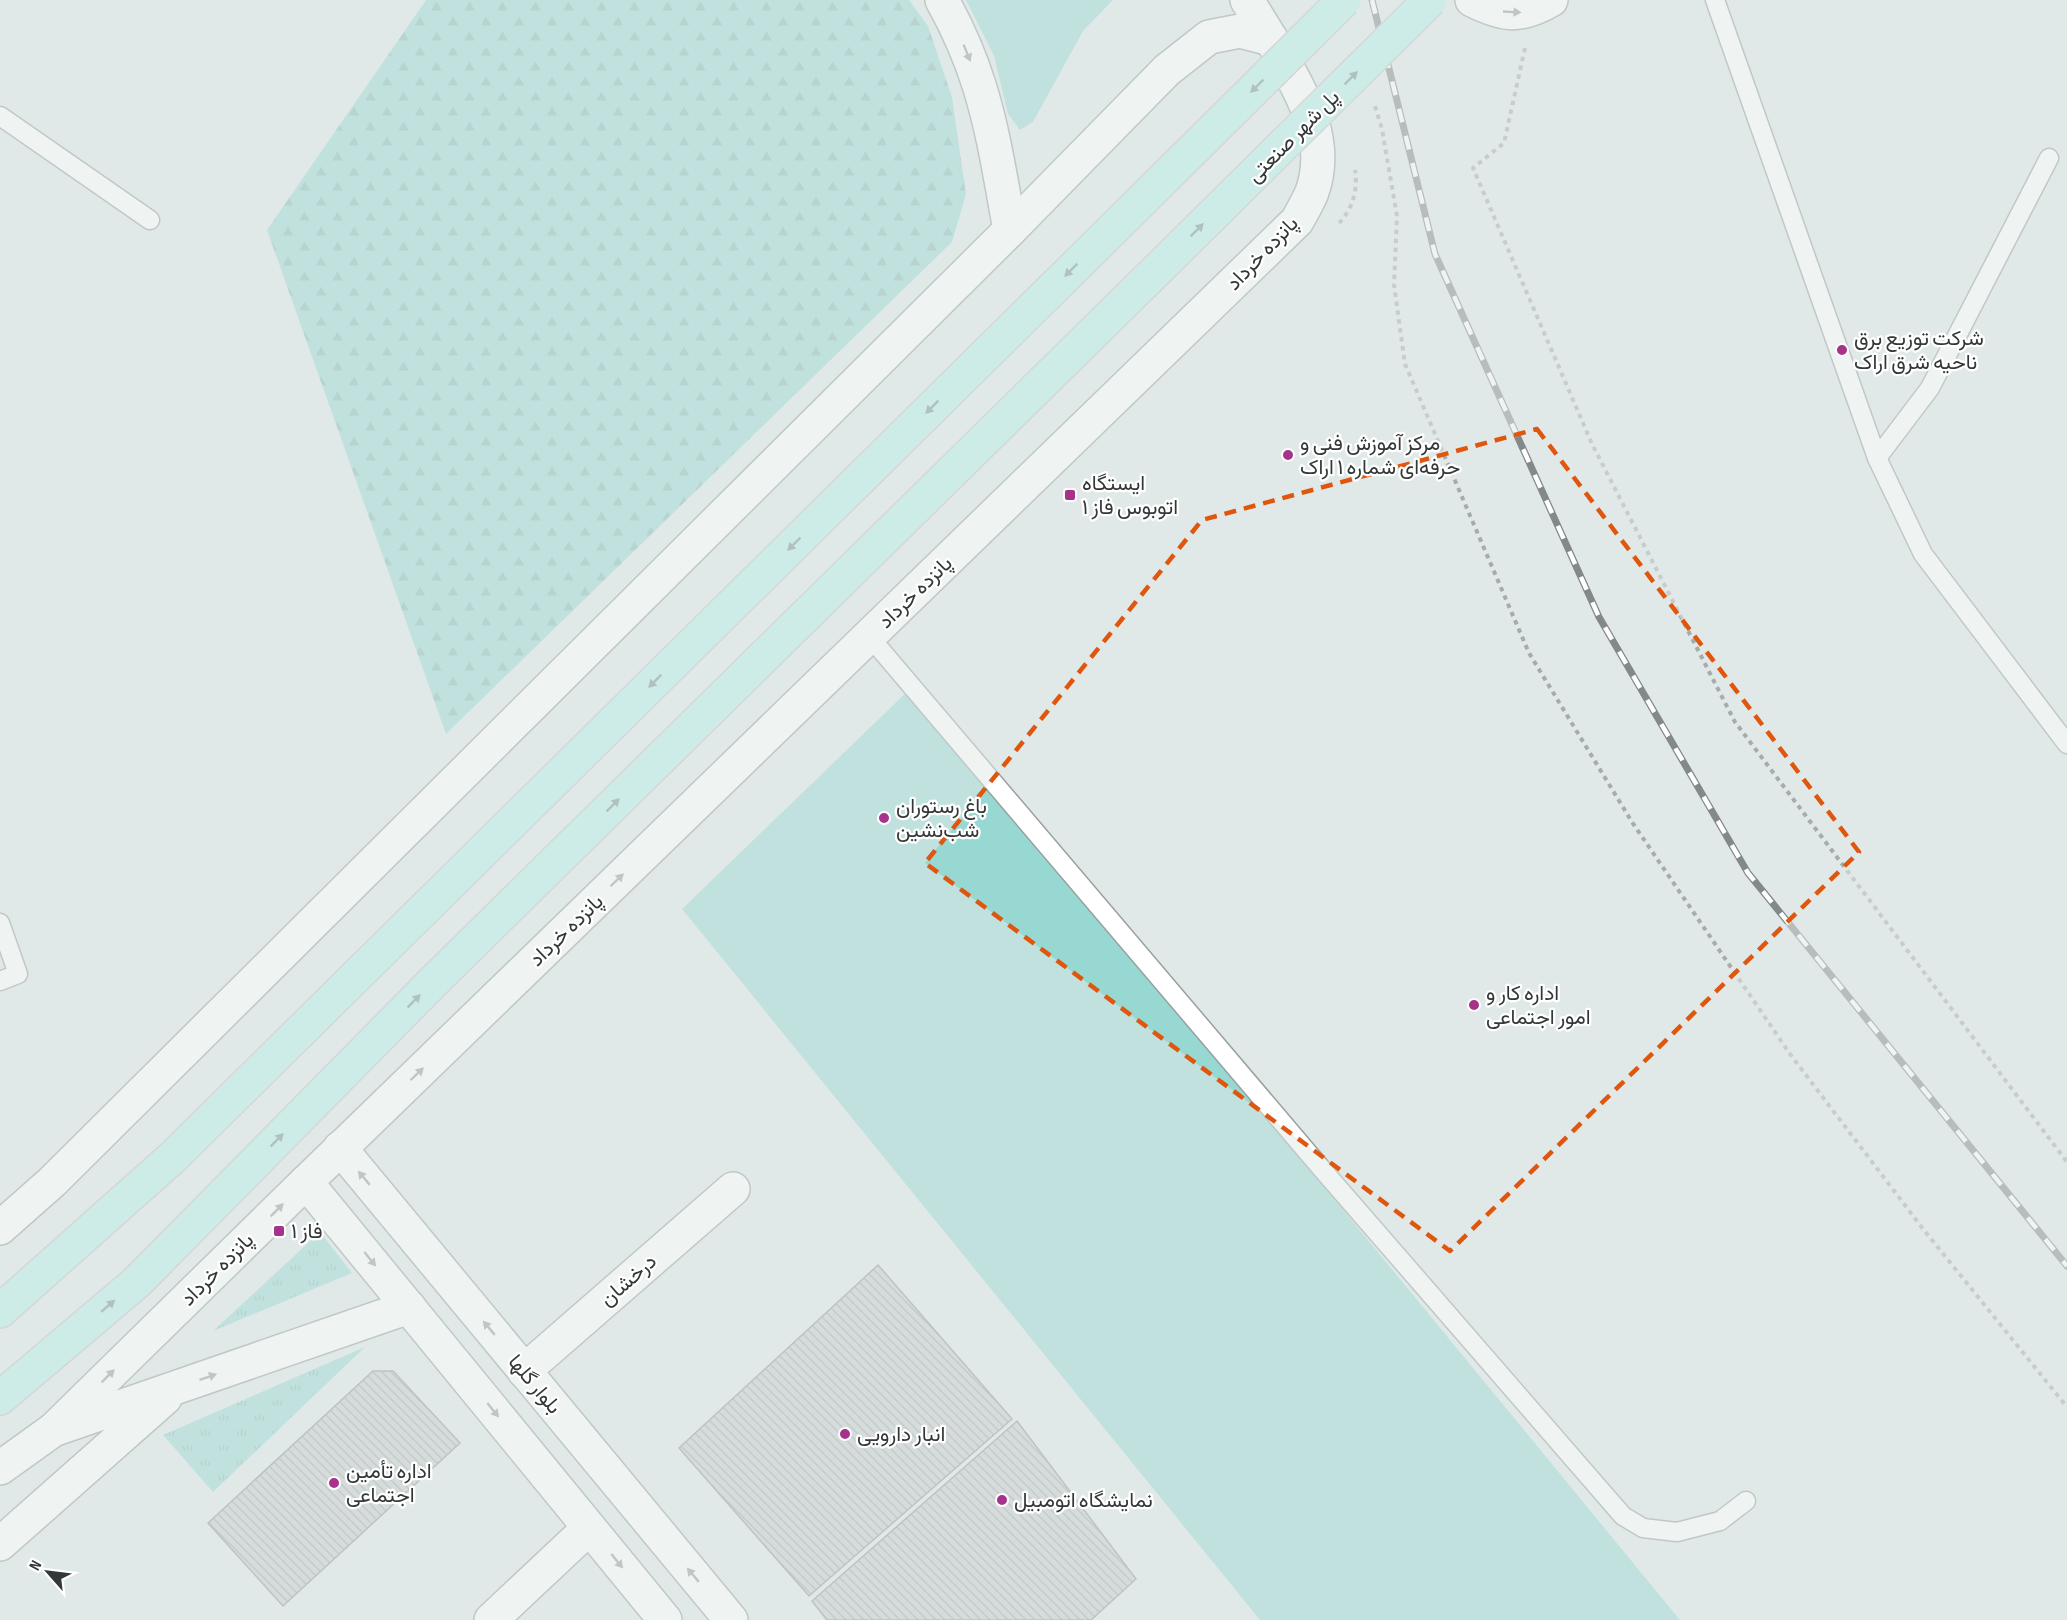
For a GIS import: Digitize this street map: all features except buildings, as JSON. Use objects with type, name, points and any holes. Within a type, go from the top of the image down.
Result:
[{"type":"main road","points":[[942,0],[967,52],[980,86],[1010,230]]},
{"type":"main road","name":"پانزده خرداد","points":[[0,1468],[53,1430],[340,1148],[1297,221],[1312,191],[1319,157],[1314,122],[1301,93],[1247,0]]},
{"type":"main road","points":[[0,1311],[182,1148],[1344,0]]},
{"type":"main road","name":"پل شهر صنعتی","points":[[0,1398],[137,1281],[432,983],[1430,0]]},
{"type":"main road","points":[[1472,0],[1486,7],[1513,14],[1542,5]]},
{"type":"main road","points":[[0,1228],[61,1174],[1010,230],[1167,70],[1209,37],[1239,31],[1271,39]]},
{"type":"main road","name":"بلوار گلها","points":[[340,1148],[731,1620]]},
{"type":"main road","points":[[306,1182],[665,1620]]},
{"type":"main road","name":"درخشان","points":[[524,1371],[733,1189]]},
{"type":"main road","points":[[53,1430],[408,1307]]},
{"type":"main road","points":[[0,1544],[177,1387]]},
{"type":"main road","points":[[491,1620],[590,1528]]},
{"type":"lane","points":[[1715,0],[1877,458],[1923,554],[2067,744]]},
{"type":"lane","points":[[3,125],[150,220]]},
{"type":"lane","points":[[1877,458],[1930,388],[2049,158]]},
{"type":"lane","points":[[869,636],[1321,1168],[1623,1516],[1644,1528],[1677,1532],[1720,1521],[1746,1501]]},
{"type":"lane","points":[[0,923],[18,974],[0,981]]},
{"type":"path","points":[[1542,5],[1504,143],[1473,168],[1592,444],[1735,722],[2067,1162]]},
{"type":"path","points":[[1372,96],[1382,129],[1397,216],[1394,285],[1405,364],[1529,653],[1632,822],[1790,1054],[1923,1229],[2067,1407]]},
{"type":"highlighted area","points":[[1537,429],[1859,852],[1450,1251],[925,863],[1202,520]]},
{"type":"green space","points":[[426,0],[909,0],[928,26],[952,97],[966,194],[952,242],[446,734],[267,230]]},
{"type":"green space","points":[[966,0],[1113,0],[1083,31],[1033,122],[1020,130],[1008,114],[994,56]]},
{"type":"green space","points":[[913,686],[1680,1620],[1260,1620],[682,909]]},
{"type":"green space","points":[[320,1232],[352,1273],[213,1331]]},
{"type":"green space","points":[[365,1347],[213,1492],[163,1435]]},
{"type":"railway","points":[[1372,0],[1435,254],[1599,617],[1748,873],[2067,1266]]},
{"type":"place","name":"شرکت توزیع برق ناحیه شرق اراک","points":[[1842,350]]},
{"type":"place","name":"مرکز آموزش فنی و حرفه‌ای شماره ۱ اراک","points":[[1288,455]]},
{"type":"place","name":"ایستگاه اتوبوس فاز ۱","points":[[1070,495]]},
{"type":"place","name":"باغ رستوران شب‌نشین","points":[[884,818]]},
{"type":"place","name":"اداره کار و امور اجتماعی","points":[[1474,1005]]},
{"type":"place","name":"فاز ۱","points":[[279,1231]]},
{"type":"place","name":"انبار دارویی","points":[[845,1434]]},
{"type":"place","name":"اداره تأمین اجتماعی","points":[[334,1483]]},
{"type":"place","name":"نمایشگاه اتومبیل","points":[[1002,1500]]}]
